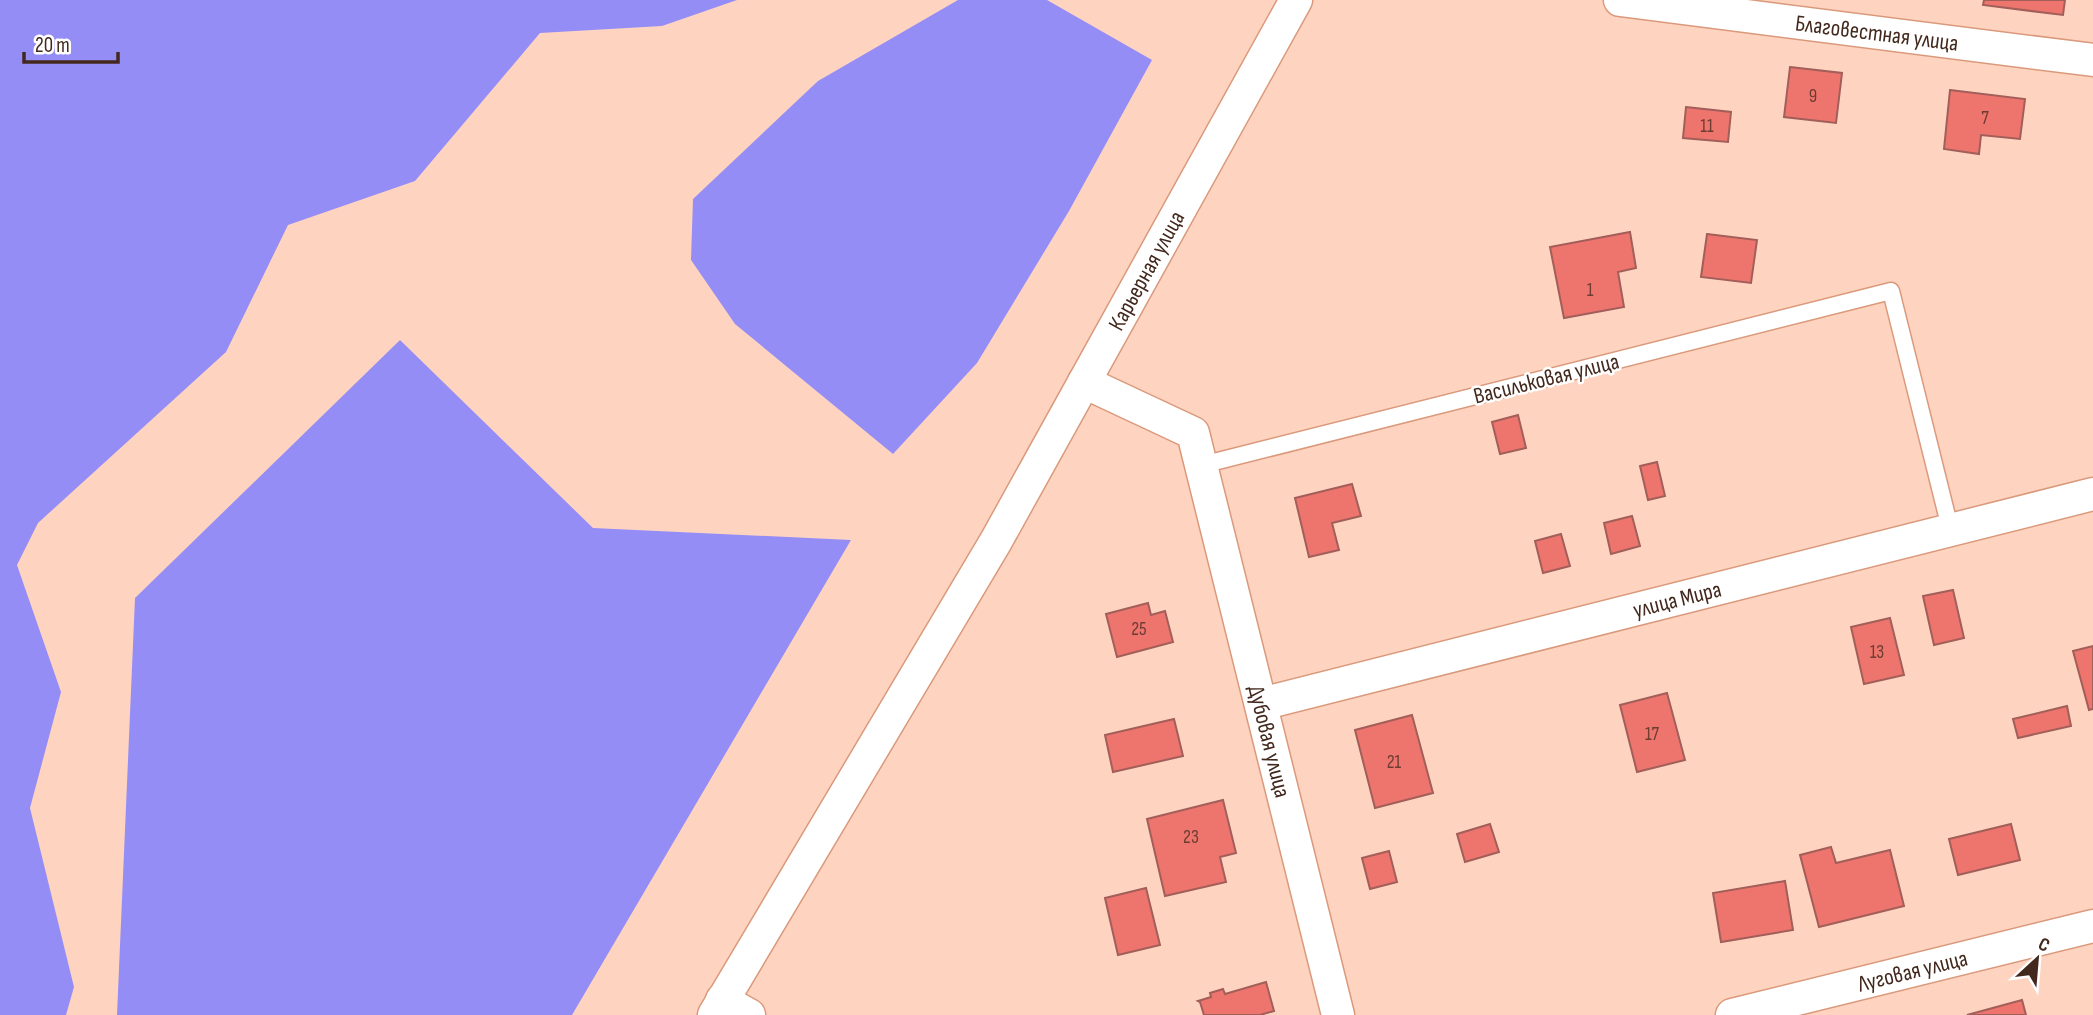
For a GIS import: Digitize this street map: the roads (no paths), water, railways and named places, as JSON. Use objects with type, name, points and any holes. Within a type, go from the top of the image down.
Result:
[{"type":"street","name":"Карьерная улица","points":[[728,1010],[996,541],[1296,0]]},
{"type":"street","name":"Благовестная улица","points":[[1620,0],[2093,60]]},
{"type":"street","name":"Дубовая улица","points":[[1084,382],[1194,433],[1338,1015]]},
{"type":"street","name":"улица Мира","points":[[1261,704],[2093,494]]},
{"type":"street","name":"Луговая улица","points":[[1732,1015],[2093,926]]},
{"type":"lane","name":"Васильковая улица","points":[[1202,465],[1891,291],[1950,528]]}]
